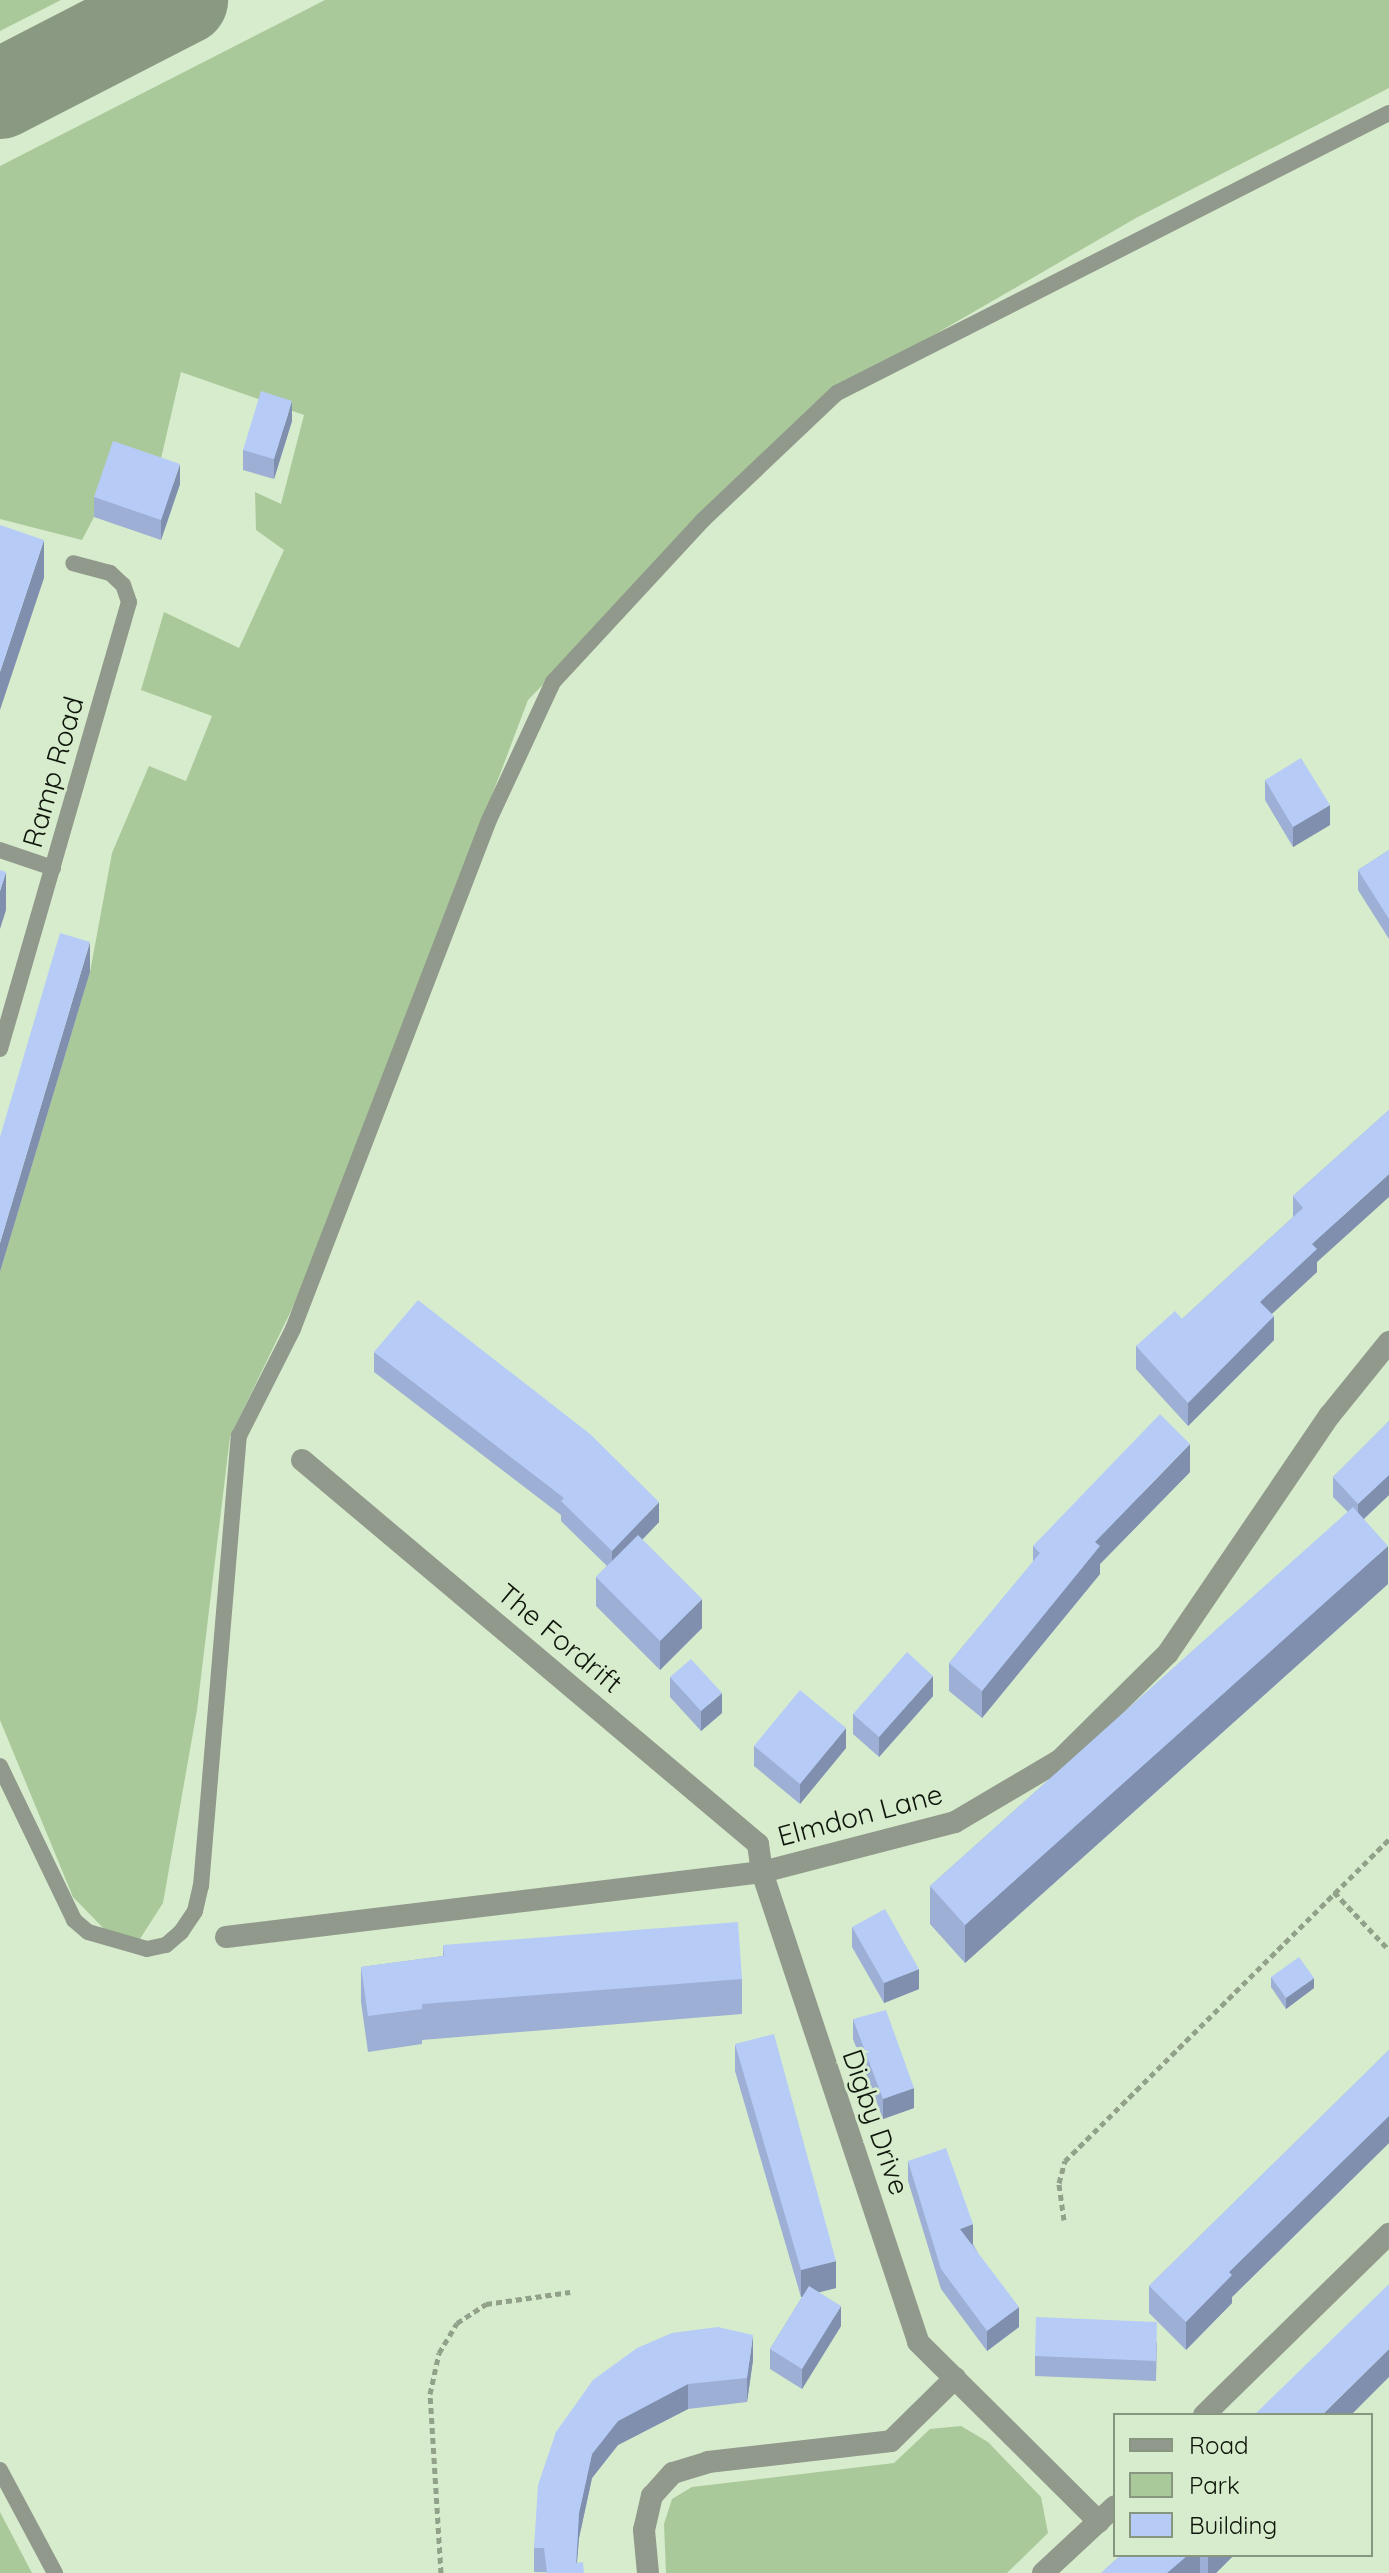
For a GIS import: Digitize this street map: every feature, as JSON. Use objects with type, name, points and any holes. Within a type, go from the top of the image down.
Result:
[{"type":"street","name":"Elmdon Lane","points":[[226,1937],[762,1872],[955,1822],[1060,1760],[1168,1653],[1330,1415],[1389,1342]]},
{"type":"street","name":"The Fordrift","points":[[302,1460],[758,1844],[762,1872]]},
{"type":"street","name":"Digby Drive","points":[[762,1872],[918,2342],[1099,2522]]},
{"type":"street","points":[[1206,2413],[1389,2234]]},
{"type":"street","points":[[648,2573],[647,2518],[652,2496],[673,2473],[708,2462],[891,2441],[955,2378]]},
{"type":"street","points":[[1043,2573],[1113,2508]]},
{"type":"lane","points":[[0,1766],[74,1920],[88,1932],[147,1949],[166,1945],[181,1932],[195,1911],[201,1886],[239,1436],[293,1329],[489,820],[553,682],[774,448],[837,393],[1389,113]]},
{"type":"lane","name":"Ramp Road","points":[[0,1049],[129,602],[123,585],[110,573],[73,563]]},
{"type":"lane","points":[[0,850],[53,868]]},
{"type":"lane","points":[[0,2470],[55,2573]]},
{"type":"path","points":[[1064,2220],[1059,2183],[1065,2161],[1389,1839]]},
{"type":"path","points":[[1334,1892],[1389,1950]]},
{"type":"path","points":[[441,2573],[430,2394],[439,2353],[457,2323],[486,2304],[570,2292]]},
{"type":"green space","points":[[0,0],[61,0],[0,31]]},
{"type":"green space","points":[[325,0],[1389,0],[1389,88],[1136,218],[816,403],[528,700],[318,1255],[230,1437],[197,1710],[163,1903],[138,1942],[110,1935],[73,1897],[0,1720],[0,1272],[90,972],[112,853],[149,766],[186,781],[212,716],[141,690],[164,612],[239,648],[284,550],[256,530],[255,492],[281,504],[304,415],[181,372],[157,476],[94,517],[82,540],[0,519],[0,166]]},
{"type":"green space","points":[[961,2426],[988,2442],[1041,2497],[1048,2533],[1007,2573],[666,2573],[664,2524],[672,2499],[692,2487],[894,2463],[930,2429]]},
{"type":"green space","points":[[0,2512],[32,2573],[0,2573]]},
{"type":"building","points":[[261,391],[292,401],[274,459],[243,450]]},
{"type":"building","points":[[113,441],[180,464],[161,520],[94,497]]},
{"type":"building","points":[[0,525],[44,540],[0,672]]},
{"type":"building","points":[[1301,758],[1330,805],[1293,827],[1265,780]]},
{"type":"building","points":[[1389,850],[1389,919],[1358,870]]},
{"type":"building","points":[[0,870],[6,872],[0,891]]},
{"type":"building","points":[[60,933],[90,942],[0,1243],[0,1137]]},
{"type":"building","points":[[1389,1110],[1389,1174],[1312,1244],[1317,1249],[1260,1302],[1274,1316],[1188,1403],[1136,1346],[1175,1311],[1182,1319],[1303,1208],[1293,1196]]},
{"type":"building","points":[[418,1300],[590,1434],[659,1502],[612,1551],[561,1501],[564,1498],[374,1352]]},
{"type":"building","points":[[1160,1414],[1190,1444],[1095,1542],[1100,1546],[982,1691],[949,1663],[1040,1553],[1033,1546]]},
{"type":"building","points":[[1389,1421],[1389,1475],[1358,1504],[1333,1477]]},
{"type":"building","points":[[1353,1507],[1388,1546],[965,1925],[930,1886]]},
{"type":"building","points":[[638,1535],[702,1599],[660,1641],[596,1577]]},
{"type":"building","points":[[907,1652],[933,1676],[879,1737],[853,1714]]},
{"type":"building","points":[[691,1659],[722,1693],[701,1711],[670,1677]]},
{"type":"building","points":[[800,1690],[846,1728],[800,1784],[754,1746]]},
{"type":"building","points":[[885,1909],[919,1969],[884,1983],[852,1927]]},
{"type":"building","points":[[738,1922],[742,1979],[422,2004],[422,2009],[368,2016],[361,1967],[444,1956],[443,1945]]},
{"type":"building","points":[[1299,1957],[1314,1978],[1286,1998],[1271,1977]]},
{"type":"building","points":[[886,2010],[914,2088],[883,2099],[853,2019]]},
{"type":"building","points":[[774,2034],[836,2261],[801,2270],[735,2044]]},
{"type":"building","points":[[1389,2050],[1389,2116],[1229,2272],[1232,2275],[1186,2322],[1149,2286]]},
{"type":"building","points":[[946,2148],[973,2224],[960,2229],[1019,2307],[987,2331],[941,2269],[908,2161]]},
{"type":"building","points":[[1389,2284],[1389,2349],[1324,2413],[1256,2413]]},
{"type":"building","points":[[809,2286],[841,2306],[802,2369],[770,2349]]},
{"type":"building","points":[[1036,2317],[1157,2322],[1156,2361],[1035,2356]]},
{"type":"building","points":[[718,2327],[753,2335],[747,2378],[688,2384],[618,2421],[592,2454],[579,2513],[576,2563],[583,2562],[584,2573],[547,2573],[544,2548],[534,2548],[538,2485],[556,2432],[593,2380],[637,2348],[672,2333]]},
{"type":"building","points":[[1119,2557],[1186,2557],[1167,2573],[1101,2573]]},
{"type":"taxiway","points":[[0,94],[183,0]]}]
